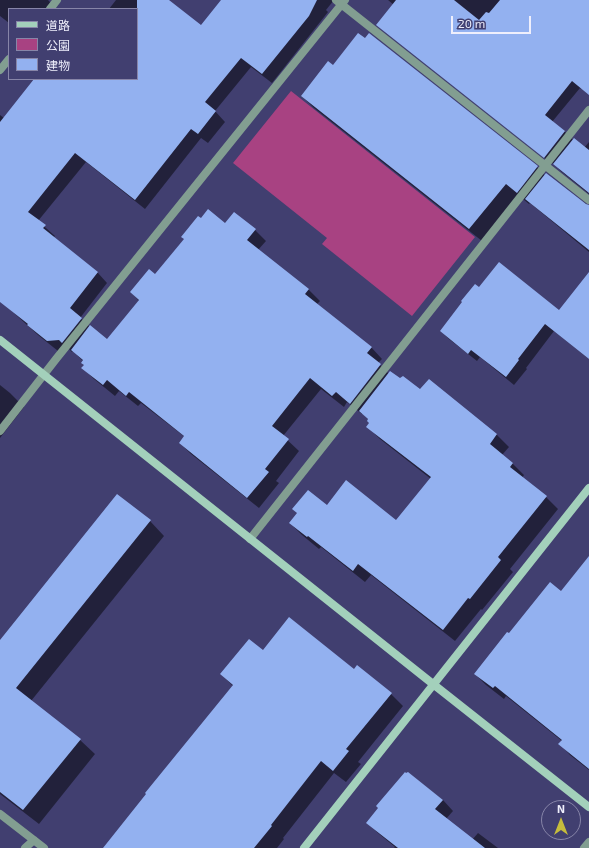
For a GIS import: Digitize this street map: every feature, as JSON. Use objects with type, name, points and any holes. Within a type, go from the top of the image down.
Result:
[{"type":"street","points":[[51,8],[57,0]]},
{"type":"street","points":[[0,431],[341,1],[589,200]]},
{"type":"street","points":[[0,70],[8,60]]},
{"type":"street","points":[[250,539],[589,110]]},
{"type":"street","points":[[0,340],[589,807]]},
{"type":"street","points":[[304,848],[589,488]]},
{"type":"street","points":[[0,814],[44,848]]},
{"type":"street","points":[[25,848],[34,840]]},
{"type":"street","points":[[584,848],[589,842]]},
{"type":"green space","points":[[291,91],[475,237],[412,316],[322,244],[327,238],[233,163]]},
{"type":"building","points":[[137,0],[169,0],[201,25],[221,0],[317,0],[309,16],[262,74],[241,58],[205,102],[216,111],[198,134],[191,129],[135,200],[75,153],[28,212],[46,225],[43,228],[98,272],[70,308],[82,318],[62,343],[59,340],[47,341],[0,302],[0,122],[33,80],[138,80]]},
{"type":"building","points":[[396,0],[454,0],[479,20],[486,12],[489,13],[500,0],[589,0],[589,95],[572,81],[545,115],[565,131],[544,158],[376,25]]},
{"type":"building","points":[[358,33],[365,38],[369,33],[538,166],[517,193],[506,184],[469,229],[301,96],[328,61],[333,65]]},
{"type":"building","points":[[574,138],[589,150],[589,193],[553,164]]},
{"type":"building","points":[[546,173],[589,205],[589,250],[525,199]]},
{"type":"building","points":[[208,209],[225,223],[234,212],[256,229],[247,240],[309,289],[305,294],[372,347],[367,353],[381,364],[350,404],[336,392],[332,396],[310,378],[272,426],[289,439],[265,469],[269,472],[247,498],[179,443],[184,436],[129,392],[126,396],[107,380],[103,385],[81,368],[84,365],[81,363],[83,360],[71,350],[90,325],[107,339],[139,300],[130,292],[149,269],[155,274],[184,239],[181,237],[198,216],[201,218]]},
{"type":"building","points":[[499,262],[559,310],[589,272],[589,359],[545,324],[506,377],[471,350],[468,354],[440,331],[475,284],[479,287]]},
{"type":"building","points":[[390,371],[400,378],[403,376],[420,389],[429,379],[497,434],[490,444],[513,463],[510,467],[547,496],[498,557],[501,560],[443,630],[358,564],[353,571],[289,523],[297,513],[292,509],[308,490],[327,505],[346,480],[396,520],[431,477],[366,427],[369,423],[367,421],[368,419],[359,411]]},
{"type":"building","points":[[117,494],[151,520],[16,688],[81,739],[23,810],[0,792],[0,640]]},
{"type":"building","points":[[589,556],[589,769],[558,744],[562,740],[495,686],[493,688],[474,674],[507,632],[509,633],[550,582],[561,591]]},
{"type":"building","points":[[289,617],[354,669],[357,665],[392,693],[346,749],[349,751],[333,771],[321,761],[254,848],[103,848],[146,794],[145,793],[233,685],[220,674],[249,639],[263,650]]},
{"type":"building","points":[[405,772],[408,772],[443,800],[435,809],[485,848],[398,848],[366,823],[378,808],[376,806]]}]
